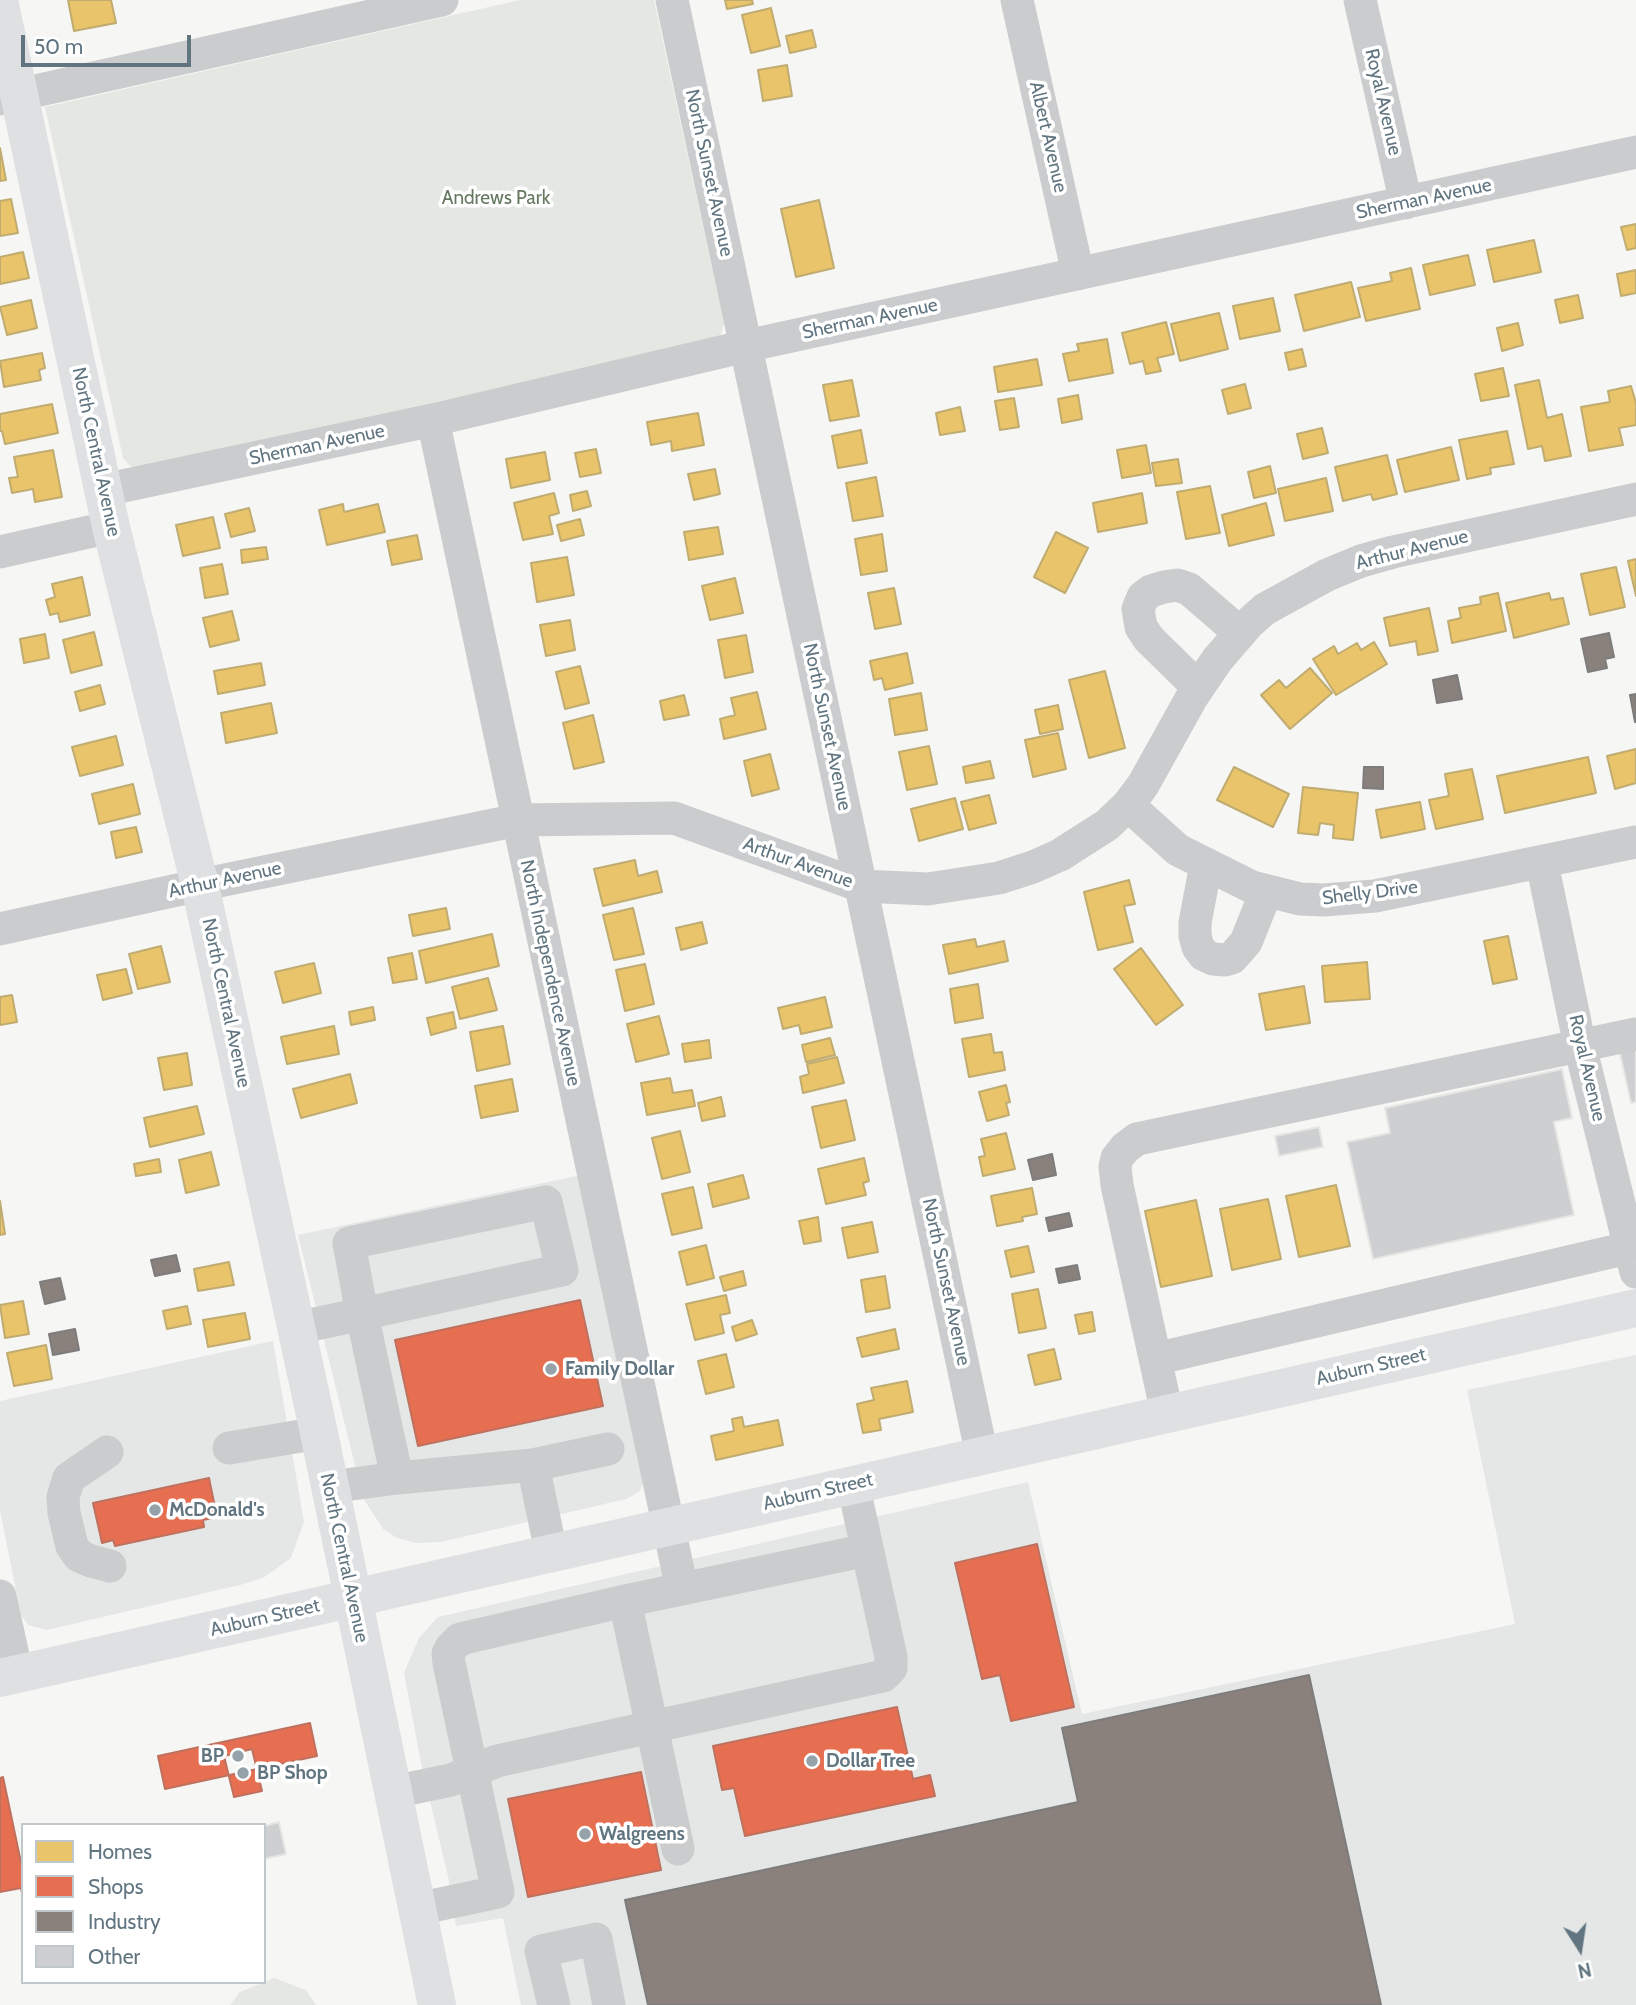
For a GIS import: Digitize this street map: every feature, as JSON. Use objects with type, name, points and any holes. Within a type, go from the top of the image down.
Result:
[{"type":"main road","name":"North Central Avenue","points":[[0,5],[9,97],[111,527],[200,885],[319,1433],[437,2005]]},
{"type":"main road","name":"Auburn Street","points":[[8,1676],[1636,1308]]},
{"type":"street","points":[[9,97],[340,11],[442,0]]},
{"type":"street","name":"North Sunset Avenue","points":[[672,0],[982,1455]]},
{"type":"street","name":"Albert Avenue","points":[[1017,0],[1078,274]]},
{"type":"street","name":"Royal Avenue","points":[[1360,0],[1406,203]]},
{"type":"street","name":"Sherman Avenue","points":[[104,490],[433,420],[746,346],[1636,152]]},
{"type":"street","name":"North Independence Avenue","points":[[433,420],[682,1589]]},
{"type":"street","name":"Arthur Avenue","points":[[0,929],[518,820],[674,818],[861,886],[928,889],[999,878],[1060,855],[1107,825],[1128,805],[1143,785],[1198,687],[1240,633],[1265,609],[1327,575],[1361,561],[1636,499]]},
{"type":"street","points":[[0,552],[111,527]]},
{"type":"street","points":[[1198,687],[1149,639],[1141,626],[1138,610],[1143,597],[1164,587],[1177,585],[1189,589],[1240,633]]},
{"type":"street","name":"Shelly Drive","points":[[1128,805],[1178,850],[1232,879],[1266,892],[1300,899],[1352,899],[1636,842]]},
{"type":"street","name":"Royal Avenue","points":[[1542,863],[1580,1046],[1634,1256]]},
{"type":"street","points":[[1206,864],[1195,923],[1198,947],[1204,955],[1213,959],[1232,958],[1247,942],[1266,892]]},
{"type":"street","points":[[1167,1413],[1116,1185],[1117,1158],[1125,1148],[1137,1139],[1636,1034]]},
{"type":"street","points":[[296,1328],[362,1314],[562,1270],[546,1202],[348,1243],[362,1314],[397,1478]]},
{"type":"street","points":[[1155,1359],[1634,1256]]},
{"type":"street","points":[[229,1448],[319,1433]]},
{"type":"street","points":[[330,1487],[533,1465],[608,1449]]},
{"type":"street","points":[[107,1452],[69,1478],[64,1497],[64,1513],[72,1546],[79,1556],[110,1566]]},
{"type":"street","points":[[533,1465],[551,1552]]},
{"type":"street","points":[[393,1793],[451,1780],[497,1761],[875,1679],[888,1673],[891,1657],[853,1484]]},
{"type":"street","points":[[417,1909],[498,1892],[449,1663],[451,1648],[460,1639],[867,1550]]},
{"type":"street","points":[[0,1596],[8,1676]]},
{"type":"street","points":[[625,1601],[678,1849]]},
{"type":"street","points":[[554,2005],[541,1951],[596,1940],[609,2005]]},
{"type":"shaded area","points":[[581,1175],[643,1484],[639,1492],[626,1499],[441,1542],[417,1543],[397,1538],[383,1529],[363,1498],[298,1235]]},
{"type":"shaded area","points":[[273,1341],[304,1522],[291,1558],[263,1578],[244,1584],[47,1630],[28,1625],[21,1615],[0,1511],[0,1401]]},
{"type":"shaded area","points":[[1636,1355],[1636,2005],[521,2005],[503,1918],[456,1926],[448,1876],[422,1768],[404,1673],[419,1638],[438,1617],[1028,1482],[1082,1714],[1515,1624],[1467,1390]]},
{"type":"green space","name":"Andrews Park","points":[[520,0],[654,0],[724,324],[721,334],[713,342],[138,470],[130,466],[123,458],[45,107]]},
{"type":"green space","points":[[274,1978],[306,1990],[316,2005],[230,2005],[240,1992],[266,1984],[266,1981]]},
{"type":"building: Homes","points":[[68,0],[111,0],[116,23],[74,31]]},
{"type":"building: Homes","points":[[725,0],[752,0],[753,4],[727,9]]},
{"type":"building: Homes","points":[[771,8],[780,46],[751,53],[742,15]]},
{"type":"building: Homes","points":[[812,30],[816,47],[790,53],[786,36]]},
{"type":"building: Homes","points":[[787,65],[792,96],[763,101],[758,70]]},
{"type":"building: Homes","points":[[0,148],[6,180],[0,181]]},
{"type":"building: Homes","points":[[11,199],[18,233],[0,236],[0,201]]},
{"type":"building: Homes","points":[[819,200],[834,268],[796,277],[781,209]]},
{"type":"building: Homes","points":[[1636,224],[1636,248],[1627,250],[1621,227]]},
{"type":"building: Homes","points":[[1534,240],[1541,272],[1494,282],[1487,250]]},
{"type":"building: Homes","points":[[23,252],[29,278],[0,284],[0,257]]},
{"type":"building: Homes","points":[[1468,255],[1475,285],[1430,295],[1423,265]]},
{"type":"building: Homes","points":[[1411,268],[1420,309],[1366,321],[1358,288],[1392,281],[1390,273]]},
{"type":"building: Homes","points":[[1636,270],[1636,293],[1621,296],[1617,274]]},
{"type":"building: Homes","points":[[1351,282],[1360,317],[1304,331],[1295,295]]},
{"type":"building: Homes","points":[[1578,295],[1583,318],[1560,323],[1555,300]]},
{"type":"building: Homes","points":[[1273,298],[1280,331],[1240,339],[1233,306]]},
{"type":"building: Homes","points":[[31,300],[37,328],[7,335],[0,307]]},
{"type":"building: Homes","points":[[1219,313],[1228,349],[1180,361],[1171,324]]},
{"type":"building: Homes","points":[[1166,322],[1174,354],[1157,358],[1161,371],[1146,374],[1143,361],[1130,364],[1122,333]]},
{"type":"building: Homes","points":[[1518,323],[1523,345],[1502,351],[1497,328]]},
{"type":"building: Homes","points":[[1107,339],[1113,373],[1069,381],[1063,354],[1079,351],[1077,344]]},
{"type":"building: Homes","points":[[1302,349],[1306,366],[1289,370],[1285,353]]},
{"type":"building: Homes","points":[[42,353],[45,368],[39,370],[41,380],[4,387],[0,361]]},
{"type":"building: Homes","points":[[1037,359],[1042,385],[998,392],[994,367]]},
{"type":"building: Homes","points":[[1503,368],[1509,396],[1481,401],[1475,374]]},
{"type":"building: Homes","points":[[852,380],[859,416],[830,421],[823,385]]},
{"type":"building: Homes","points":[[1539,380],[1547,418],[1562,414],[1571,456],[1545,461],[1542,446],[1528,449],[1515,385]]},
{"type":"building: Homes","points":[[1245,384],[1251,408],[1228,414],[1222,390]]},
{"type":"building: Homes","points":[[1631,386],[1636,403],[1636,425],[1619,428],[1623,445],[1589,451],[1581,407],[1610,402],[1608,391]]},
{"type":"building: Homes","points":[[1078,395],[1082,419],[1062,423],[1058,399]]},
{"type":"building: Homes","points":[[1014,398],[1019,427],[1000,430],[995,401]]},
{"type":"building: Homes","points":[[52,404],[58,433],[5,444],[0,431],[0,414]]},
{"type":"building: Homes","points":[[960,407],[965,431],[940,435],[936,413]]},
{"type":"building: Homes","points":[[698,413],[704,445],[672,451],[671,441],[651,445],[647,422]]},
{"type":"building: Homes","points":[[1322,428],[1328,453],[1303,459],[1297,434]]},
{"type":"building: Homes","points":[[861,430],[867,463],[838,468],[832,436]]},
{"type":"building: Homes","points":[[1507,431],[1514,464],[1490,468],[1491,474],[1467,479],[1459,440]]},
{"type":"building: Homes","points":[[1146,445],[1151,473],[1122,478],[1117,450]]},
{"type":"building: Homes","points":[[1451,447],[1459,480],[1405,492],[1397,460]]},
{"type":"building: Homes","points":[[596,449],[601,473],[580,477],[575,453]]},
{"type":"building: Homes","points":[[53,450],[62,497],[35,502],[33,489],[12,493],[9,478],[18,477],[14,457]]},
{"type":"building: Homes","points":[[545,452],[550,480],[511,488],[506,459]]},
{"type":"building: Homes","points":[[1387,455],[1397,494],[1373,500],[1371,494],[1343,501],[1335,467]]},
{"type":"building: Homes","points":[[1178,459],[1182,483],[1156,486],[1152,463]]},
{"type":"building: Homes","points":[[1270,466],[1276,493],[1254,498],[1248,472]]},
{"type":"building: Homes","points":[[715,469],[720,494],[694,500],[688,474]]},
{"type":"building: Homes","points":[[876,477],[883,516],[853,521],[846,483]]},
{"type":"building: Homes","points":[[1326,478],[1333,511],[1285,521],[1278,489]]},
{"type":"building: Homes","points":[[1210,486],[1220,533],[1186,539],[1177,492]]},
{"type":"building: Homes","points":[[587,491],[591,506],[573,511],[570,495]]},
{"type":"building: Homes","points":[[554,493],[559,513],[549,516],[553,534],[523,540],[514,503]]},
{"type":"building: Homes","points":[[1142,493],[1147,523],[1098,532],[1093,503]]},
{"type":"building: Homes","points":[[1266,503],[1274,535],[1229,546],[1222,515]]},
{"type":"building: Homes","points":[[343,504],[344,512],[378,504],[385,532],[327,545],[319,510]]},
{"type":"building: Homes","points":[[249,508],[255,531],[231,537],[225,514]]},
{"type":"building: Homes","points":[[213,517],[220,548],[183,556],[176,525]]},
{"type":"building: Homes","points":[[580,519],[584,535],[561,541],[557,525]]},
{"type":"building: Homes","points":[[718,527],[723,554],[689,560],[684,532]]},
{"type":"building: Homes","points":[[1056,532],[1088,548],[1065,593],[1034,577]]},
{"type":"building: Homes","points":[[882,534],[887,571],[861,575],[855,539]]},
{"type":"building: Homes","points":[[417,535],[422,559],[392,565],[387,541]]},
{"type":"building: Homes","points":[[266,547],[268,559],[242,563],[241,550]]},
{"type":"building: Homes","points":[[567,557],[574,595],[537,602],[531,563]]},
{"type":"building: Homes","points":[[1636,559],[1636,596],[1628,561]]},
{"type":"building: Homes","points":[[222,564],[228,594],[205,598],[200,568]]},
{"type":"building: Homes","points":[[1616,567],[1625,607],[1590,615],[1581,574]]},
{"type":"building: Homes","points":[[82,577],[90,615],[60,622],[58,613],[50,615],[46,600],[55,597],[52,584]]},
{"type":"building: Homes","points":[[735,578],[743,613],[710,620],[702,586]]},
{"type":"building: Homes","points":[[894,588],[901,624],[875,629],[868,593]]},
{"type":"building: Homes","points":[[1498,593],[1506,631],[1452,643],[1448,621],[1461,618],[1459,608],[1481,604],[1480,597]]},
{"type":"building: Homes","points":[[1549,593],[1551,600],[1563,598],[1569,624],[1514,638],[1506,603]]},
{"type":"building: Homes","points":[[1429,608],[1438,651],[1418,655],[1416,641],[1390,646],[1384,618]]},
{"type":"building: Homes","points":[[232,611],[239,640],[210,647],[203,618]]},
{"type":"building: Homes","points":[[570,620],[575,650],[546,656],[540,625]]},
{"type":"building: Homes","points":[[94,632],[102,665],[71,673],[63,640]]},
{"type":"building: Homes","points":[[45,634],[49,658],[24,663],[20,639]]},
{"type":"building: Homes","points":[[746,635],[753,672],[725,678],[718,640]]},
{"type":"building: Homes","points":[[1374,642],[1387,664],[1336,695],[1313,659],[1334,646],[1338,654],[1357,643],[1361,650]]},
{"type":"building: Homes","points":[[907,653],[913,683],[885,690],[882,678],[874,680],[870,661]]},
{"type":"building: Homes","points":[[261,663],[265,685],[218,694],[214,671]]},
{"type":"building: Homes","points":[[580,666],[589,703],[565,709],[556,672]]},
{"type":"building: Homes","points":[[1310,668],[1332,693],[1290,729],[1261,695],[1279,680],[1286,688]]},
{"type":"building: Homes","points":[[1105,671],[1125,748],[1089,758],[1069,680]]},
{"type":"building: Homes","points":[[100,685],[105,704],[80,711],[75,692]]},
{"type":"building: Homes","points":[[757,692],[766,729],[724,739],[720,719],[735,715],[731,698]]},
{"type":"building: Homes","points":[[921,693],[927,730],[895,735],[889,699]]},
{"type":"building: Homes","points":[[684,695],[689,715],[664,720],[660,701]]},
{"type":"building: Homes","points":[[271,703],[277,733],[226,743],[221,713]]},
{"type":"building: Homes","points":[[1058,705],[1063,729],[1040,734],[1035,710]]},
{"type":"building: Homes","points":[[593,715],[604,762],[574,769],[563,723]]},
{"type":"building: Homes","points":[[1058,733],[1066,769],[1033,777],[1025,740]]},
{"type":"building: Homes","points":[[116,736],[123,765],[80,776],[72,747]]},
{"type":"building: Homes","points":[[929,746],[937,784],[907,790],[899,752]]},
{"type":"building: Homes","points":[[1636,749],[1636,783],[1615,789],[1607,756]]},
{"type":"building: Homes","points":[[770,754],[779,789],[752,796],[744,761]]},
{"type":"building: Homes","points":[[1588,757],[1596,793],[1505,813],[1497,776]]},
{"type":"building: Homes","points":[[990,761],[994,778],[966,783],[963,767]]},
{"type":"building: Homes","points":[[1234,767],[1289,794],[1273,827],[1217,800]]},
{"type":"building: Homes","points":[[1472,769],[1483,819],[1436,829],[1429,800],[1449,796],[1445,774]]},
{"type":"building: Homes","points":[[133,784],[140,814],[99,824],[92,794]]},
{"type":"building: Homes","points":[[1303,787],[1358,793],[1353,840],[1333,838],[1334,825],[1320,823],[1318,835],[1298,833]]},
{"type":"building: Homes","points":[[989,795],[996,823],[969,830],[961,802]]},
{"type":"building: Homes","points":[[955,798],[963,829],[919,841],[911,809]]},
{"type":"building: Homes","points":[[1420,802],[1425,829],[1381,838],[1376,810]]},
{"type":"building: Homes","points":[[136,827],[142,852],[116,858],[111,832]]},
{"type":"building: Homes","points":[[635,860],[638,876],[657,871],[662,892],[603,906],[594,869]]},
{"type":"building: Homes","points":[[1129,880],[1135,904],[1124,906],[1133,942],[1098,950],[1084,892]]},
{"type":"building: Homes","points":[[446,908],[450,929],[413,936],[409,915]]},
{"type":"building: Homes","points":[[633,908],[644,954],[614,960],[603,915]]},
{"type":"building: Homes","points":[[702,922],[707,943],[681,950],[676,928]]},
{"type":"building: Homes","points":[[492,934],[499,966],[426,983],[419,951]]},
{"type":"building: Homes","points":[[1508,936],[1517,979],[1493,984],[1484,941]]},
{"type":"building: Homes","points":[[975,939],[977,947],[1004,941],[1008,961],[949,974],[943,945]]},
{"type":"building: Homes","points":[[161,946],[170,982],[138,989],[129,954]]},
{"type":"building: Homes","points":[[1141,948],[1183,1005],[1156,1025],[1114,969]]},
{"type":"building: Homes","points":[[412,953],[417,979],[393,983],[388,958]]},
{"type":"building: Homes","points":[[1367,962],[1370,999],[1325,1002],[1322,966]]},
{"type":"building: Homes","points":[[314,963],[321,993],[283,1003],[275,972]]},
{"type":"building: Homes","points":[[645,964],[654,1004],[625,1011],[616,970]]},
{"type":"building: Homes","points":[[126,969],[132,993],[103,1000],[97,975]]},
{"type":"building: Homes","points":[[488,978],[497,1010],[460,1019],[452,987]]},
{"type":"building: Homes","points":[[978,984],[983,1018],[955,1023],[950,989]]},
{"type":"building: Homes","points":[[1304,986],[1310,1023],[1266,1030],[1259,994]]},
{"type":"building: Homes","points":[[12,995],[17,1022],[0,1025],[0,997]]},
{"type":"building: Homes","points":[[825,997],[832,1027],[801,1034],[799,1025],[783,1029],[778,1008]]},
{"type":"building: Homes","points":[[373,1007],[375,1020],[351,1025],[349,1012]]},
{"type":"building: Homes","points":[[453,1012],[456,1028],[431,1035],[427,1018]]},
{"type":"building: Homes","points":[[659,1016],[669,1054],[636,1062],[627,1024]]},
{"type":"building: Homes","points":[[334,1026],[339,1054],[287,1064],[281,1037]]},
{"type":"building: Homes","points":[[503,1026],[510,1064],[477,1071],[470,1032]]},
{"type":"building: Homes","points":[[991,1034],[994,1053],[1002,1052],[1005,1070],[969,1077],[962,1039]]},
{"type":"building: Homes","points":[[830,1038],[835,1055],[806,1062],[802,1045]]},
{"type":"building: Homes","points":[[709,1040],[711,1058],[685,1062],[682,1044]]},
{"type":"building: Homes","points":[[187,1053],[192,1085],[164,1090],[158,1058]]},
{"type":"building: Homes","points":[[837,1057],[844,1083],[803,1093],[800,1077],[809,1074],[807,1064]]},
{"type":"building: Homes","points":[[350,1074],[357,1103],[301,1118],[293,1089]]},
{"type":"building: Homes","points":[[670,1078],[673,1093],[692,1090],[695,1106],[647,1115],[641,1083]]},
{"type":"building: Homes","points":[[512,1079],[518,1111],[481,1118],[475,1086]]},
{"type":"building: Homes","points":[[1006,1085],[1010,1102],[1006,1103],[1009,1115],[987,1121],[979,1092]]},
{"type":"building: Homes","points":[[721,1097],[725,1116],[702,1121],[698,1103]]},
{"type":"building: Homes","points":[[846,1100],[855,1140],[821,1148],[812,1107]]},
{"type":"building: Homes","points":[[197,1106],[204,1134],[150,1147],[144,1118]]},
{"type":"building: Homes","points":[[680,1131],[690,1172],[662,1179],[652,1138]]},
{"type":"building: Homes","points":[[1006,1133],[1015,1169],[983,1176],[979,1157],[985,1156],[981,1139]]},
{"type":"building: Homes","points":[[211,1152],[219,1185],[186,1193],[179,1160]]},
{"type":"building: Homes","points":[[864,1158],[869,1181],[863,1183],[866,1195],[826,1204],[818,1169]]},
{"type":"building: Homes","points":[[159,1159],[161,1172],[136,1176],[134,1164]]},
{"type":"building: Homes","points":[[743,1175],[749,1198],[713,1207],[708,1184]]},
{"type":"building: Homes","points":[[1336,1185],[1350,1246],[1299,1257],[1286,1196]]},
{"type":"building: Homes","points":[[693,1187],[702,1228],[672,1235],[662,1194]]},
{"type":"building: Homes","points":[[1032,1188],[1037,1214],[1022,1217],[1023,1221],[997,1226],[991,1196]]},
{"type":"building: Homes","points":[[1268,1199],[1281,1259],[1232,1270],[1220,1209]]},
{"type":"building: Homes","points":[[1196,1200],[1212,1276],[1161,1287],[1145,1211]]},
{"type":"building: Homes","points":[[0,1201],[5,1234],[0,1235]]},
{"type":"building: Homes","points":[[818,1217],[821,1241],[804,1244],[799,1221]]},
{"type":"building: Homes","points":[[872,1222],[878,1252],[848,1258],[842,1228]]},
{"type":"building: Homes","points":[[706,1245],[714,1278],[687,1285],[679,1252]]},
{"type":"building: Homes","points":[[1028,1246],[1034,1272],[1011,1277],[1005,1251]]},
{"type":"building: Homes","points":[[229,1262],[234,1285],[198,1291],[194,1269]]},
{"type":"building: Homes","points":[[743,1271],[746,1285],[724,1291],[720,1277]]},
{"type":"building: Homes","points":[[885,1276],[890,1308],[866,1312],[861,1280]]},
{"type":"building: Homes","points":[[1038,1289],[1046,1328],[1019,1333],[1012,1294]]},
{"type":"building: Homes","points":[[726,1295],[730,1313],[720,1315],[724,1333],[695,1340],[686,1304]]},
{"type":"building: Homes","points":[[23,1301],[29,1334],[5,1338],[0,1305]]},
{"type":"building: Homes","points":[[187,1306],[191,1324],[167,1329],[163,1311]]},
{"type":"building: Homes","points":[[1092,1312],[1095,1331],[1079,1334],[1075,1315]]},
{"type":"building: Homes","points":[[245,1313],[250,1339],[208,1347],[203,1320]]},
{"type":"building: Homes","points":[[752,1320],[757,1334],[736,1341],[732,1327]]},
{"type":"building: Homes","points":[[895,1329],[899,1349],[862,1357],[857,1338]]},
{"type":"building: Homes","points":[[46,1345],[52,1379],[14,1386],[7,1353]]},
{"type":"building: Homes","points":[[1054,1349],[1061,1379],[1035,1385],[1028,1355]]},
{"type":"building: Homes","points":[[726,1354],[734,1387],[706,1394],[698,1361]]},
{"type":"building: Homes","points":[[907,1381],[913,1412],[879,1419],[881,1430],[863,1433],[857,1404],[874,1400],[871,1388]]},
{"type":"building: Homes","points":[[742,1417],[744,1427],[778,1420],[783,1445],[716,1460],[711,1436],[734,1431],[732,1419]]},
{"type":"building: Shops","points":[[580,1300],[603,1406],[418,1446],[395,1340]]},
{"type":"building: Shops","name":"McDonald's","points":[[209,1478],[217,1517],[203,1520],[204,1527],[115,1546],[113,1540],[102,1543],[93,1503]]},
{"type":"building: Shops","points":[[1037,1544],[1074,1707],[1011,1721],[1000,1675],[982,1679],[955,1563]]},
{"type":"building: Shops","name":"Dollar Tree","points":[[897,1707],[913,1779],[930,1775],[935,1796],[745,1836],[734,1788],[722,1790],[713,1746]]},
{"type":"building: Shops","name":"BP","points":[[310,1723],[317,1756],[165,1789],[158,1756]]},
{"type":"building: Shops","name":"BP Shop","points":[[252,1749],[262,1791],[234,1797],[224,1756]]},
{"type":"building: Shops","name":"Walgreens","points":[[641,1772],[661,1870],[528,1897],[508,1799]]},
{"type":"building: Shops","points":[[3,1777],[21,1862],[21,1888],[0,1892],[0,1778]]},
{"type":"building: Industry","points":[[1609,633],[1614,657],[1605,659],[1607,668],[1588,672],[1581,639]]},
{"type":"building: Industry","points":[[1457,675],[1462,699],[1437,703],[1433,680]]},
{"type":"building: Industry","points":[[1636,694],[1636,722],[1635,722],[1630,695]]},
{"type":"building: Industry","points":[[1364,767],[1383,767],[1383,789],[1363,788]]},
{"type":"building: Industry","points":[[1052,1154],[1056,1175],[1033,1180],[1028,1160]]},
{"type":"building: Industry","points":[[1069,1213],[1072,1226],[1049,1231],[1046,1218]]},
{"type":"building: Industry","points":[[176,1255],[180,1271],[155,1276],[151,1260]]},
{"type":"building: Industry","points":[[1077,1265],[1080,1279],[1059,1283],[1056,1269]]},
{"type":"building: Industry","points":[[60,1278],[65,1299],[45,1304],[40,1282]]},
{"type":"building: Industry","points":[[75,1329],[79,1350],[53,1355],[49,1334]]},
{"type":"building: Industry","points":[[1309,1675],[1381,2005],[648,2005],[625,1900],[1078,1802],[1062,1728]]},
{"type":"building: Other","points":[[1636,1041],[1636,1102],[1631,1103],[1618,1045]]},
{"type":"building: Other","points":[[1562,1069],[1572,1118],[1554,1122],[1574,1215],[1373,1259],[1347,1142],[1390,1133],[1385,1108]]},
{"type":"building: Other","points":[[1319,1127],[1323,1147],[1279,1156],[1275,1136]]},
{"type":"building: Other","points":[[279,1822],[286,1854],[266,1859],[266,1825]]},
{"type":"place","name":"Family Dollar","points":[[551,1369]]},
{"type":"place","name":"McDonald's","points":[[155,1510]]},
{"type":"place","name":"BP","points":[[238,1756]]},
{"type":"place","name":"Dollar Tree","points":[[812,1761]]},
{"type":"place","name":"BP Shop","points":[[243,1773]]},
{"type":"place","name":"Walgreens","points":[[585,1834]]}]
